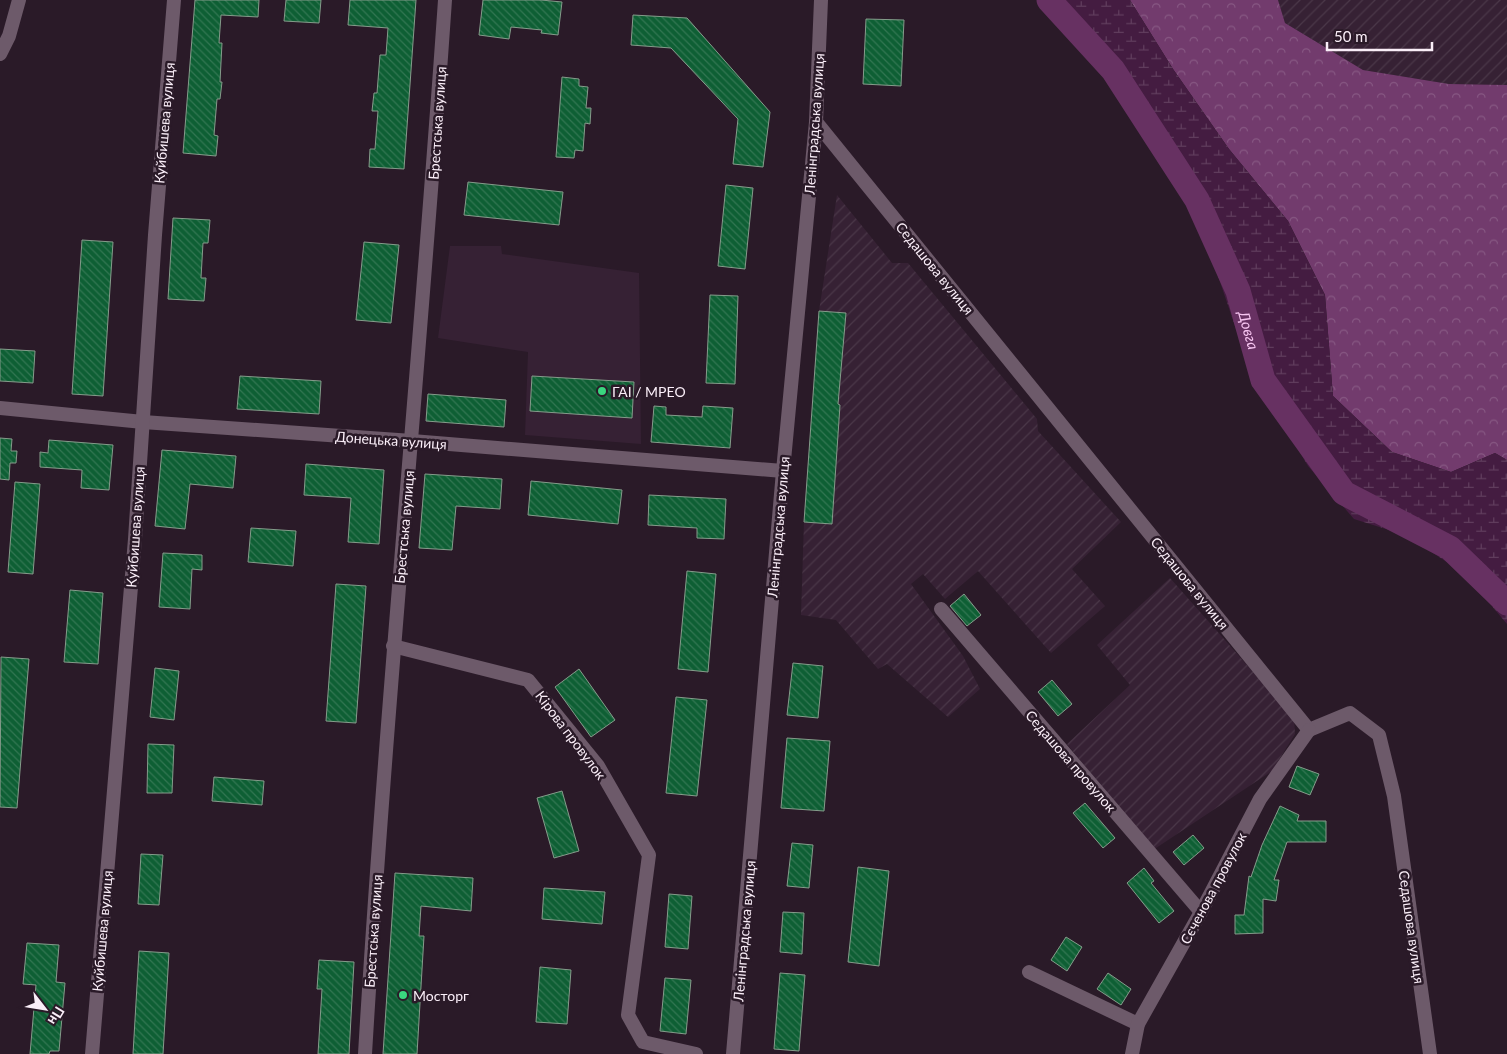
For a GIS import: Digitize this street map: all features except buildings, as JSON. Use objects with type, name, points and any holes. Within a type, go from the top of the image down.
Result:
[{"type":"street","points":[[0,54],[9,36],[19,0]]},
{"type":"street","name":"Куйбишева вулиця","points":[[92,1054],[144,422],[154,235],[174,0]]},
{"type":"street","name":"Брестська вулиця","points":[[365,1054],[393,646],[412,441],[445,0]]},
{"type":"street","name":"Ленінградська вулиця","points":[[733,1054],[783,471],[816,122],[822,0]]},
{"type":"street","name":"Седашова вулиця","points":[[816,122],[1309,730],[1350,713],[1379,735],[1394,796],[1430,1054]]},
{"type":"street","name":"Донецька вулиця","points":[[0,408],[144,422],[412,441],[783,471]]},
{"type":"street","name":"Седашова провулок","points":[[941,609],[1201,912]]},
{"type":"street","name":"Кірова провулок","points":[[393,646],[528,680],[598,766],[649,855],[628,1015],[643,1042],[696,1054]]},
{"type":"street","name":"Сєченова провулок","points":[[1132,1054],[1138,1024],[1201,912],[1260,799],[1309,730]]},
{"type":"street","points":[[1029,972],[1138,1024]]},
{"type":"shaded area","points":[[1278,0],[1507,0],[1507,85],[1449,84],[1363,70],[1285,23]]},
{"type":"shaded area","points":[[837,195],[892,263],[908,263],[1037,419],[1038,431],[1121,522],[1072,569],[1105,606],[1051,653],[978,571],[945,599],[923,574],[911,584],[963,656],[980,689],[948,717],[887,664],[878,669],[836,620],[801,615],[804,522],[832,523],[840,405],[827,404],[839,392],[846,314],[819,311]]},
{"type":"shaded area","points":[[450,246],[501,246],[502,254],[639,273],[641,444],[525,435],[528,352],[438,338]]},
{"type":"shaded area","points":[[1170,578],[1294,718],[1295,734],[1272,771],[1153,850],[1067,744],[1130,685],[1097,645]]},
{"type":"green space","points":[[1043,0],[1130,0],[1173,69],[1229,149],[1288,221],[1325,295],[1333,396],[1392,452],[1451,472],[1495,453],[1507,460],[1507,624],[1464,573],[1405,535],[1354,519],[1308,466],[1287,431],[1236,329],[1215,267],[1197,200],[1134,122],[1107,76],[1053,15]]},
{"type":"green space","points":[[1130,0],[1278,0],[1285,23],[1363,70],[1449,84],[1507,85],[1507,460],[1495,453],[1451,472],[1392,452],[1333,396],[1325,295],[1288,221],[1229,149],[1173,69]]},
{"type":"waterway","name":"Довга","points":[[1049,0],[1113,70],[1197,200],[1238,291],[1263,380],[1344,493],[1450,548],[1507,603]]},
{"type":"place","name":"ГАІ / МРЕО","points":[[602,391]]},
{"type":"place","name":"Мосторг","points":[[403,995]]}]
